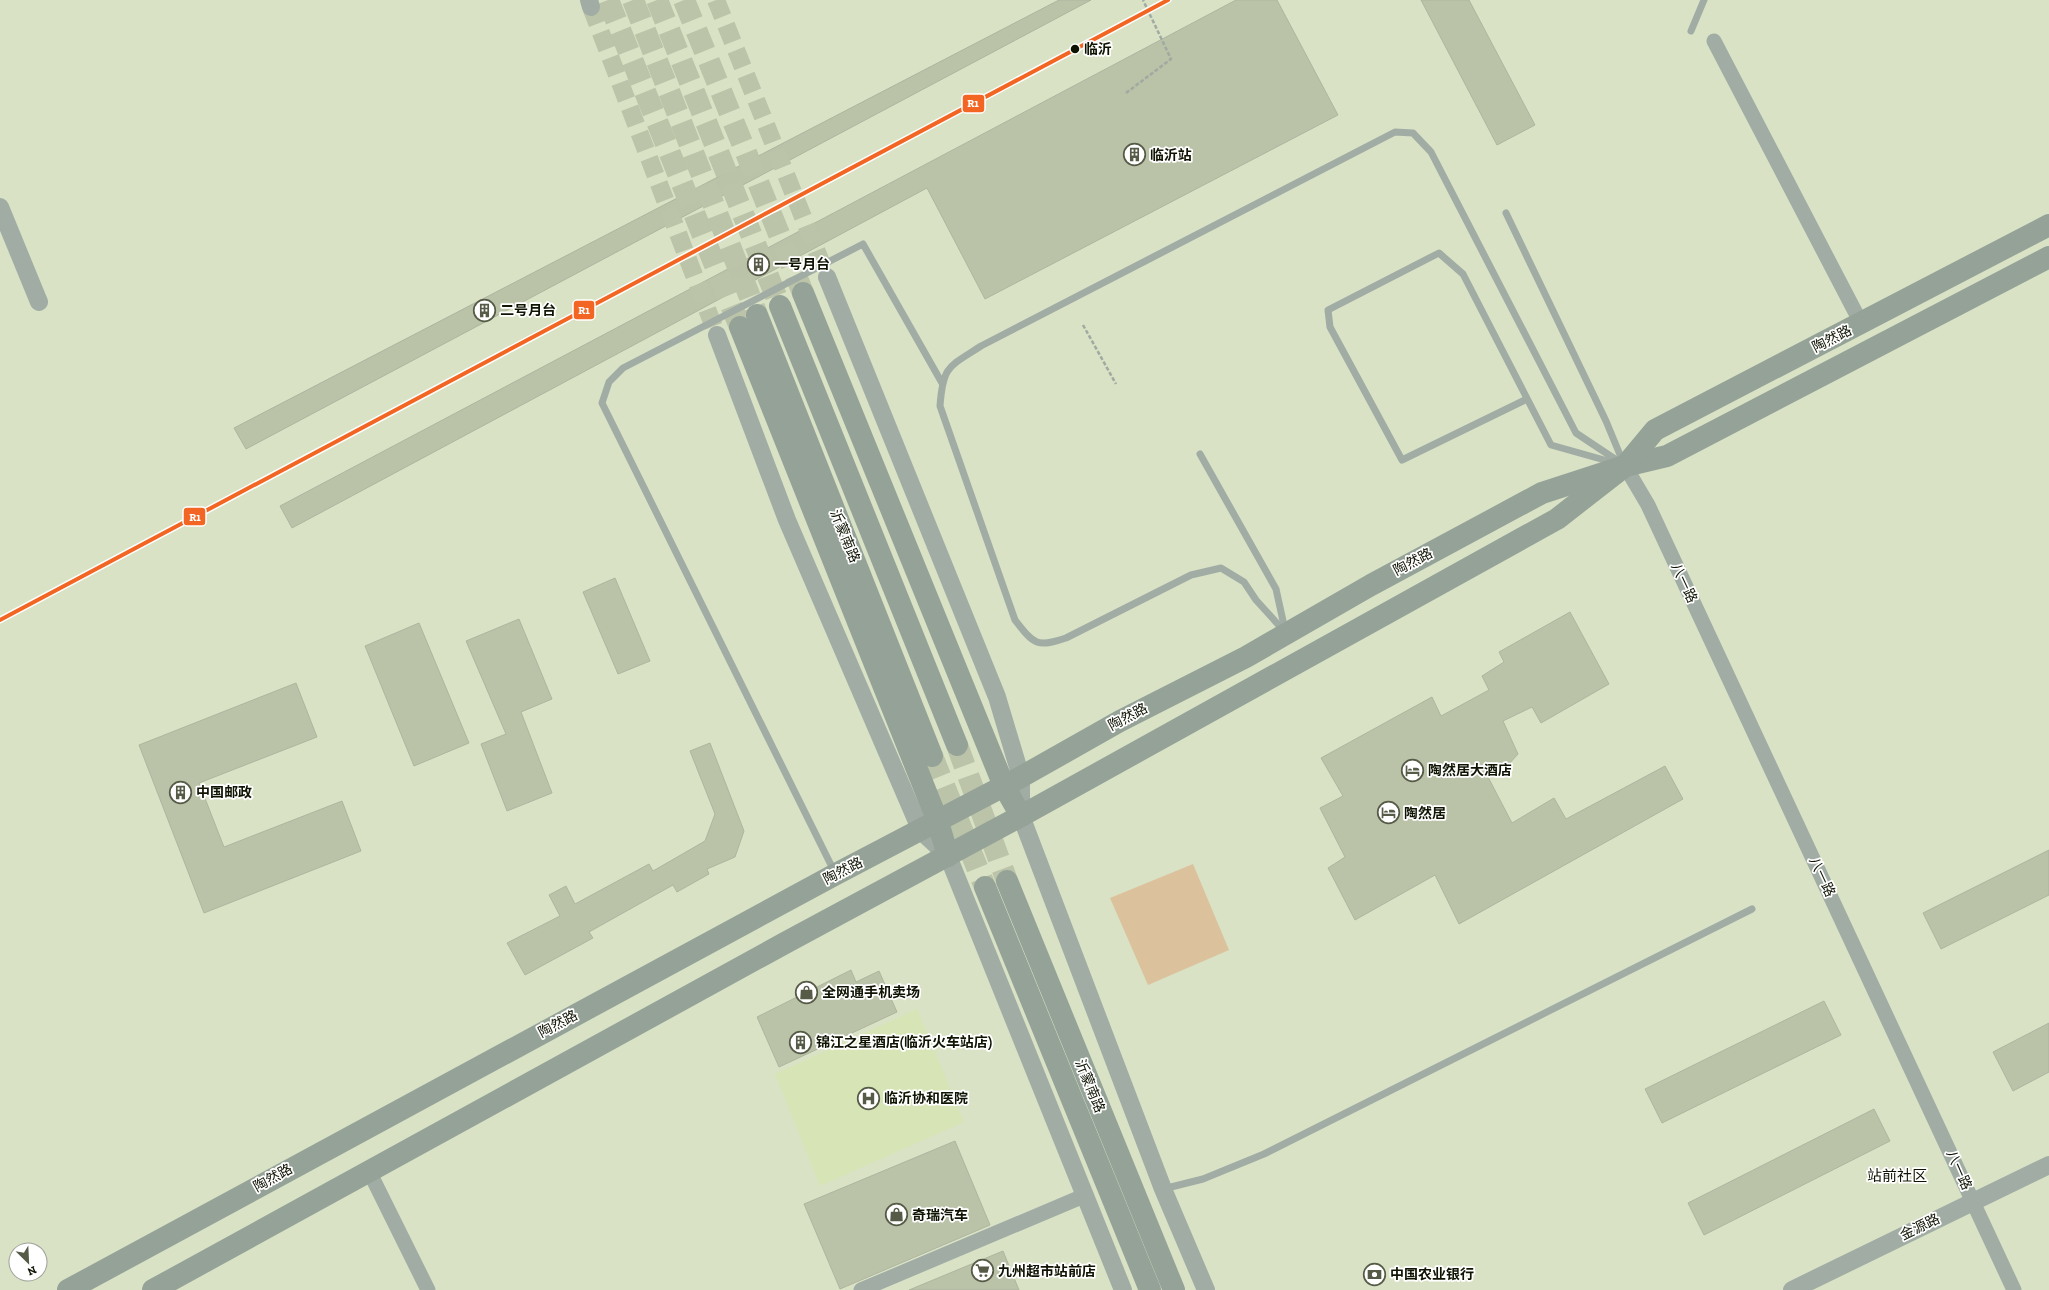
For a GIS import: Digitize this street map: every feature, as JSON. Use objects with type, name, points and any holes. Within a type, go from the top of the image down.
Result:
[{"type":"main road","name":"陶然路","points":[[153,1290],[778,947],[1021,816],[1557,519],[1625,466],[1655,430],[2049,225]]},
{"type":"main road","name":"陶然路","points":[[68,1290],[836,874],[929,826],[1120,721],[1246,657],[1286,632],[1542,493],[1625,466],[1667,456],[2049,257]]},
{"type":"main road","points":[[803,293],[1012,781],[1021,816]]},
{"type":"main road","name":"沂蒙南路","points":[[780,306],[957,745]]},
{"type":"main road","name":"沂蒙南路","points":[[758,315],[932,756]]},
{"type":"main road","points":[[740,327],[929,826],[948,856]]},
{"type":"main road","name":"沂蒙南路","points":[[1006,881],[1174,1290]]},
{"type":"main road","name":"沂蒙南路","points":[[985,887],[1150,1290]]},
{"type":"street","points":[[1714,41],[1861,323]]},
{"type":"street","points":[[0,207],[39,302]]},
{"type":"street","points":[[827,277],[997,697],[1012,781]]},
{"type":"street","points":[[717,335],[786,520],[929,826]]},
{"type":"street","name":"八一路","points":[[1625,466],[1651,512],[2014,1290]]},
{"type":"street","points":[[1021,816],[1163,1189],[1206,1290]]},
{"type":"street","points":[[948,856],[1086,1195],[1123,1290]]},
{"type":"street","name":"金源路","points":[[1792,1290],[2049,1165]]},
{"type":"street","points":[[369,1171],[428,1290]]},
{"type":"street","points":[[861,1290],[1086,1195]]},
{"type":"lane","points":[[1691,31],[1704,0]]},
{"type":"lane","points":[[1286,632],[1256,600],[1244,582],[1221,568],[1190,574],[1066,638],[1046,645],[1030,639],[1015,620],[940,406],[942,382],[950,367],[981,346],[1395,132],[1413,133],[1431,152],[1576,434],[1625,466]]},
{"type":"lane","points":[[1506,213],[1606,421],[1625,466]]},
{"type":"lane","points":[[836,874],[602,403],[609,382],[622,368],[863,244],[942,382]]},
{"type":"lane","points":[[1527,399],[1402,460],[1330,327],[1328,310],[1439,253],[1463,274],[1551,445],[1625,466]]},
{"type":"lane","points":[[1200,454],[1276,589],[1286,632]]},
{"type":"lane","points":[[1163,1189],[1203,1179],[1264,1154],[1752,909]]},
{"type":"path","points":[[1126,93],[1170,59],[1143,0]]},
{"type":"path","points":[[1083,326],[1116,384]]},
{"type":"shaded area","points":[[1193,864],[1229,950],[1148,985],[1110,898]]},
{"type":"shaded area","name":"临沂协和医院","points":[[917,1009],[964,1122],[820,1186],[775,1074]]},
{"type":"building","name":"二号月台","points":[[1059,0],[1091,0],[246,449],[234,428]]},
{"type":"building","name":"临沂站","points":[[1236,0],[1277,0],[1338,115],[985,299],[927,188],[292,528],[280,506]]},
{"type":"building","points":[[1421,0],[1469,0],[1535,125],[1497,145]]},
{"type":"building","points":[[615,578],[650,661],[618,674],[583,592]]},
{"type":"building","name":"陶然居大酒店","points":[[1570,612],[1609,684],[1541,723],[1532,707],[1503,721],[1518,754],[1509,764],[1487,775],[1512,823],[1554,798],[1566,819],[1665,766],[1683,799],[1459,924],[1435,875],[1355,920],[1328,868],[1345,857],[1320,808],[1343,796],[1321,758],[1432,697],[1441,716],[1489,690],[1482,676],[1504,662],[1499,652]]},
{"type":"building","points":[[519,619],[552,699],[521,712],[552,793],[507,811],[481,744],[506,734],[466,641]]},
{"type":"building","points":[[419,623],[469,743],[414,766],[365,646]]},
{"type":"building","name":"中国邮政","points":[[296,683],[317,737],[199,783],[224,847],[342,801],[361,851],[204,913],[139,745]]},
{"type":"building","points":[[710,743],[744,831],[735,857],[707,869],[709,874],[677,892],[673,885],[589,932],[593,938],[525,975],[507,943],[560,916],[549,895],[566,886],[575,904],[649,864],[653,871],[705,841],[715,814],[690,751]]},
{"type":"building","points":[[2049,850],[2049,895],[1941,949],[1923,913]]},
{"type":"building","name":"锦江之星酒店(临沂火车站店)","points":[[851,970],[856,982],[879,971],[897,1012],[779,1067],[757,1017]]},
{"type":"building","points":[[1824,1001],[1841,1035],[1662,1123],[1645,1089]]},
{"type":"building","points":[[2049,1023],[2049,1072],[2013,1091],[1993,1052]]},
{"type":"building","points":[[1874,1109],[1890,1141],[1704,1235],[1688,1203]]},
{"type":"building","name":"奇瑞汽车","points":[[955,1141],[990,1225],[840,1289],[804,1204]]},
{"type":"building","name":"九州超市站前店","points":[[1003,1251],[1019,1290],[909,1290]]},
{"type":"tunnel","points":[[608,0],[740,327]]},
{"type":"tunnel","points":[[633,0],[757,315]]},
{"type":"tunnel","points":[[657,0],[780,306]]},
{"type":"tunnel","points":[[684,0],[803,293]]},
{"type":"tunnel","points":[[716,0],[827,277]]},
{"type":"tunnel","points":[[591,7],[717,335]]},
{"type":"tunnel","points":[[957,745],[1007,881]]},
{"type":"tunnel","points":[[932,756],[985,887]]},
{"type":"transit line","name":"R1","points":[[0,620],[1168,0]]},
{"type":"place","name":"临沂","points":[[1075,49]]},
{"type":"place","name":"临沂站","points":[[1134,155]]},
{"type":"place","name":"一号月台","points":[[758,264]]},
{"type":"place","name":"二号月台","points":[[484,310]]},
{"type":"place","name":"陶然居大酒店","points":[[1412,770]]},
{"type":"place","name":"中国邮政","points":[[180,792]]},
{"type":"place","name":"陶然居","points":[[1388,813]]},
{"type":"place","name":"全网通手机卖场","points":[[807,992]]},
{"type":"place","name":"锦江之星酒店(临沂火车站店)","points":[[800,1042]]},
{"type":"place","name":"临沂协和医院","points":[[869,1098]]},
{"type":"place","name":"奇瑞汽车","points":[[897,1215]]},
{"type":"place","name":"九州超市站前店","points":[[983,1271]]},
{"type":"place","name":"中国农业银行","points":[[1374,1274]]},
{"type":"district","name":"站前社区","points":[[1897,1176]]}]
